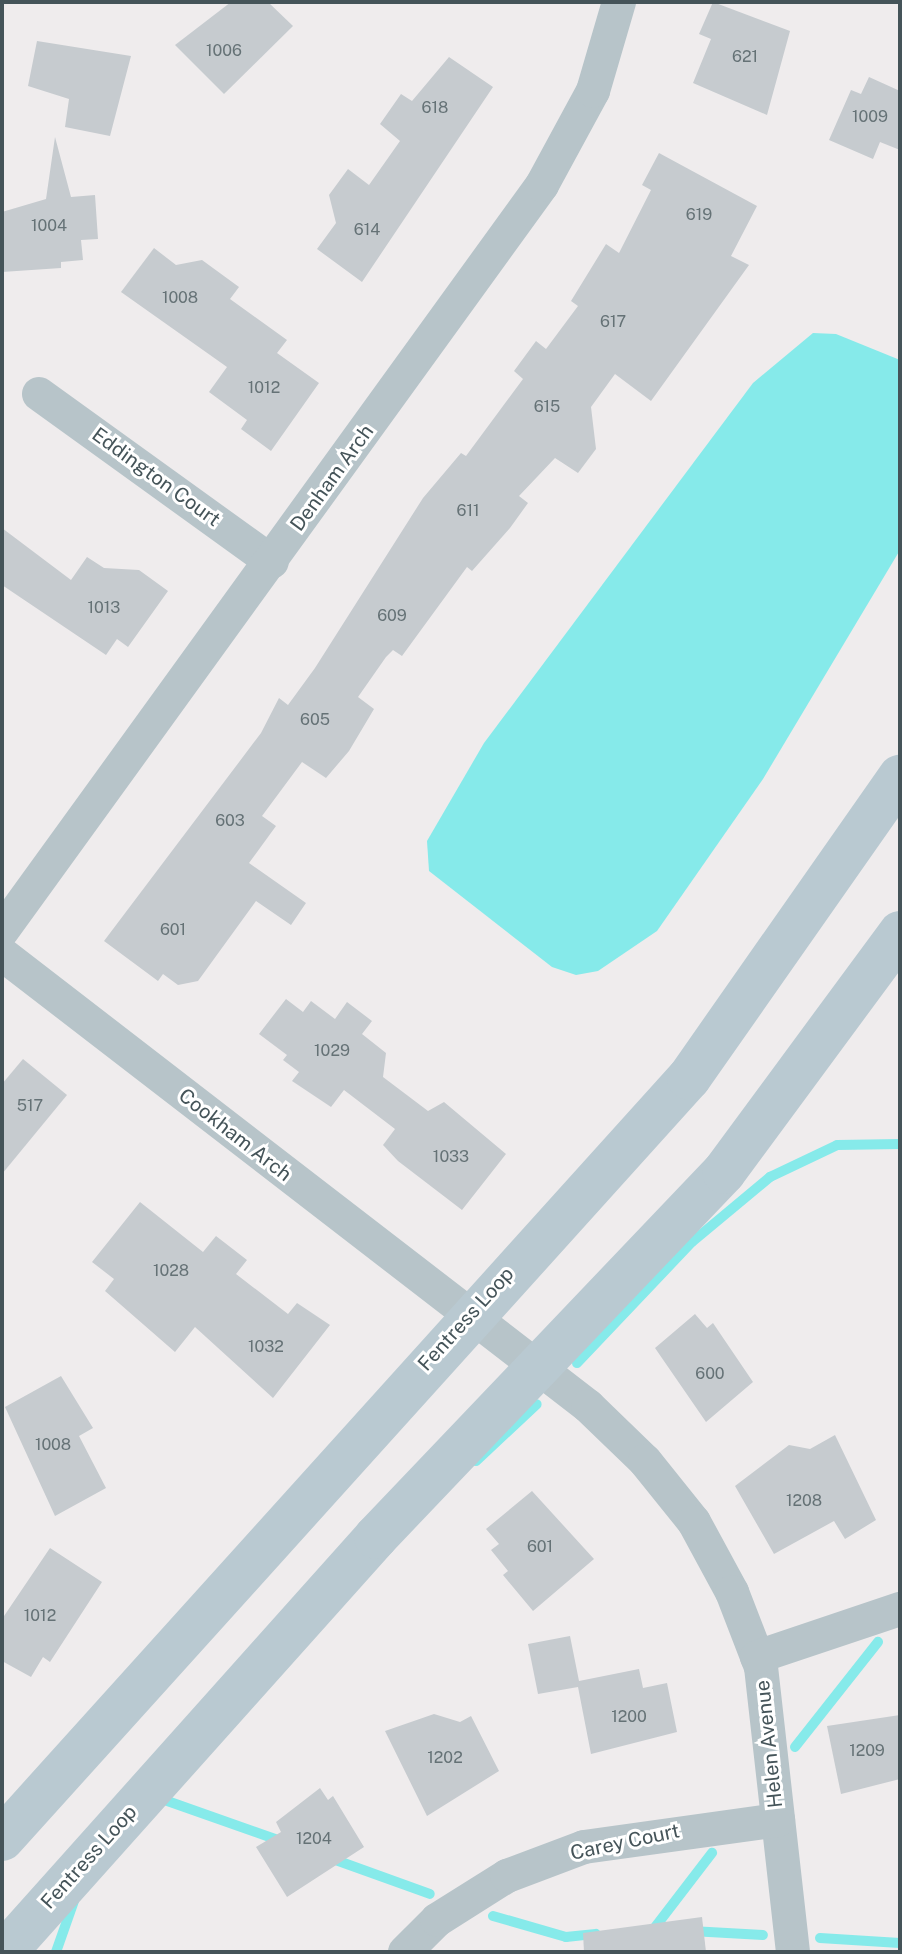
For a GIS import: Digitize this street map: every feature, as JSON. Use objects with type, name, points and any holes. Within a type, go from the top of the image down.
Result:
[{"type":"street","name":"Denham Arch","points":[[2,931],[542,185],[593,91],[619,2]]},
{"type":"street","name":"Eddington Court","points":[[39,394],[272,562]]},
{"type":"street","name":"Fentress Loop","points":[[2,1839],[468,1316],[689,1078],[900,777]]},
{"type":"street","name":"Fentress Loop","points":[[5,1952],[536,1367],[724,1172],[900,933]]},
{"type":"street","name":"Cookham Arch","points":[[2,954],[468,1316]]},
{"type":"street","name":"Helen Avenue","points":[[468,1316],[536,1367],[645,1461],[694,1522],[732,1592],[757,1657],[793,1952]]},
{"type":"street","points":[[757,1657],[900,1609]]},
{"type":"street","name":"Carey Court","points":[[405,1952],[437,1920],[507,1876],[584,1847],[778,1820]]},
{"type":"water","points":[[813,333],[836,334],[900,360],[900,550],[763,779],[657,931],[598,971],[576,975],[552,967],[429,871],[427,841],[484,743],[753,383]]},
{"type":"building","points":[[231,2],[268,2],[293,26],[224,94],[175,45]]},
{"type":"building","points":[[713,2],[790,31],[767,115],[693,83],[711,39],[699,34]]},
{"type":"building","points":[[37,41],[131,56],[110,136],[65,127],[69,99],[28,86]]},
{"type":"building","points":[[449,57],[493,87],[362,282],[317,249],[336,223],[329,195],[348,169],[369,185],[400,141],[380,124],[401,94],[412,101]]},
{"type":"building","points":[[869,77],[900,91],[900,150],[880,142],[873,159],[829,140],[851,90],[861,94]]},
{"type":"building","points":[[55,137],[71,197],[95,195],[98,239],[81,240],[83,260],[61,262],[61,268],[2,272],[2,212],[46,199]]},
{"type":"building","points":[[659,153],[757,206],[731,256],[749,265],[651,401],[615,374],[591,407],[596,449],[578,473],[555,458],[519,496],[528,503],[510,528],[472,571],[467,567],[402,656],[393,650],[386,657],[358,697],[374,709],[349,751],[326,778],[302,762],[262,816],[276,826],[249,863],[306,903],[291,925],[256,901],[198,981],[178,985],[163,974],[158,981],[104,941],[261,733],[279,698],[288,705],[315,668],[423,498],[461,453],[466,456],[523,379],[514,371],[536,341],[546,349],[578,306],[571,301],[606,244],[619,253],[651,190],[642,185]]},
{"type":"building","points":[[154,248],[176,265],[202,260],[239,287],[230,299],[287,340],[277,353],[319,383],[271,451],[241,429],[247,420],[209,392],[227,367],[121,292]]},
{"type":"building","points":[[2,528],[71,580],[87,557],[104,568],[139,570],[168,591],[128,647],[117,639],[106,655],[2,585]]},
{"type":"building","points":[[286,999],[303,1012],[311,1001],[335,1019],[347,1002],[372,1021],[362,1034],[386,1053],[383,1077],[428,1111],[444,1102],[506,1154],[462,1210],[398,1161],[383,1145],[395,1129],[344,1090],[331,1107],[292,1081],[299,1072],[283,1060],[287,1055],[259,1034]]},
{"type":"building","points":[[23,1059],[67,1095],[2,1174],[2,1084]]},
{"type":"building","points":[[140,1202],[203,1252],[216,1236],[247,1260],[236,1274],[288,1314],[297,1303],[330,1325],[273,1398],[195,1327],[175,1352],[105,1291],[114,1279],[92,1262]]},
{"type":"building","points":[[695,1314],[707,1328],[713,1323],[753,1382],[706,1422],[655,1348]]},
{"type":"building","points":[[61,1376],[93,1428],[79,1436],[106,1488],[55,1516],[5,1407]]},
{"type":"building","points":[[835,1435],[876,1520],[845,1539],[834,1521],[774,1554],[735,1486],[789,1445],[810,1449]]},
{"type":"building","points":[[532,1491],[594,1559],[533,1611],[503,1575],[508,1571],[491,1550],[499,1544],[486,1529]]},
{"type":"building","points":[[50,1548],[102,1582],[50,1662],[43,1657],[31,1677],[2,1661],[2,1619]]},
{"type":"building","points":[[570,1636],[579,1681],[639,1669],[643,1688],[667,1683],[677,1732],[591,1754],[578,1687],[538,1694],[528,1644]]},
{"type":"building","points":[[434,1714],[460,1722],[471,1716],[499,1771],[427,1816],[385,1731]]},
{"type":"building","points":[[900,1715],[900,1779],[841,1794],[827,1726]]},
{"type":"building","points":[[320,1788],[328,1800],[333,1796],[364,1847],[287,1897],[256,1847],[281,1832],[276,1822]]},
{"type":"building","points":[[702,1917],[706,1952],[584,1952],[583,1933]]},
{"type":"waterway","points":[[577,1363],[692,1242],[770,1177],[837,1145],[900,1144]]},
{"type":"waterway","points":[[476,1461],[537,1404]]},
{"type":"waterway","points":[[795,1747],[878,1642]]},
{"type":"waterway","points":[[156,1797],[281,1841]]},
{"type":"waterway","points":[[636,1952],[712,1853]]},
{"type":"waterway","points":[[330,1858],[430,1894]]},
{"type":"waterway","points":[[56,1952],[74,1901]]},
{"type":"waterway","points":[[493,1916],[566,1937],[596,1934]]},
{"type":"waterway","points":[[691,1931],[763,1935]]},
{"type":"waterway","points":[[820,1938],[900,1943]]}]
